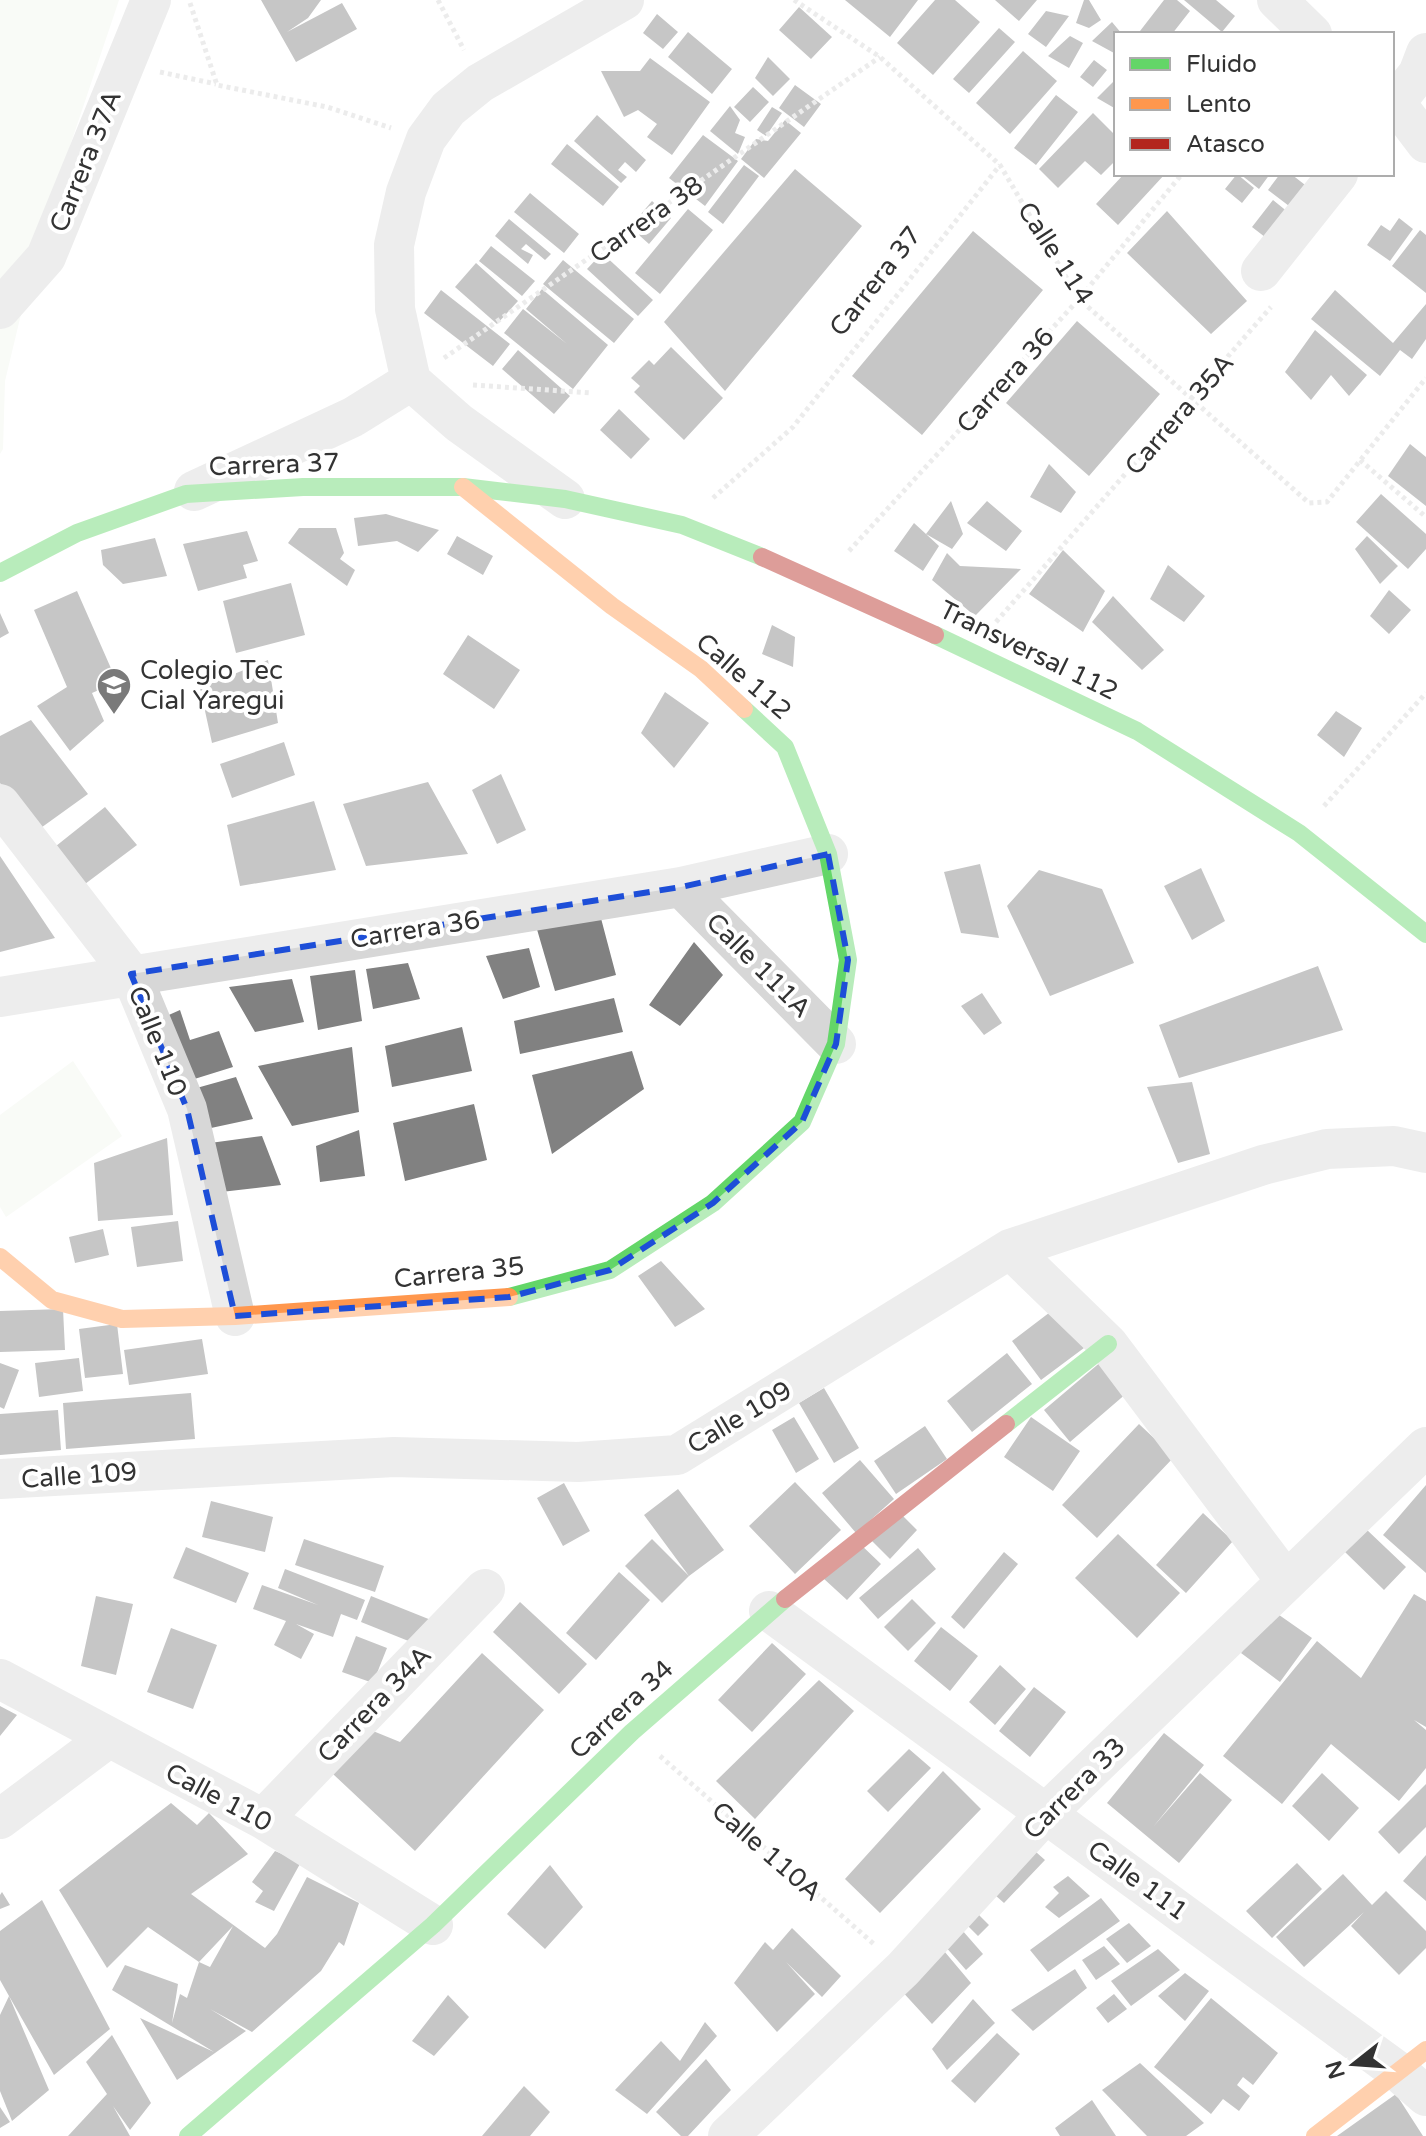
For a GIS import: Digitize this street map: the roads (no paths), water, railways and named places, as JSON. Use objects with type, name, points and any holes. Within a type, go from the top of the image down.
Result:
[{"type":"street","name":"Carrera 37A","points":[[0,309],[46,257],[151,0]]},
{"type":"street","points":[[565,499],[459,423],[411,381],[395,309],[394,245],[406,192],[426,139],[448,109],[480,83],[624,0]]},
{"type":"street","points":[[1277,0],[1310,32]]},
{"type":"street","points":[[1394,101],[1418,74],[1426,53]]},
{"type":"street","points":[[1394,103],[1426,143]]},
{"type":"street","points":[[1267,288],[1337,176]]},
{"type":"street","points":[[186,494],[353,417],[411,381]]},
{"type":"street","name":"Carrera 37","points":[[0,573],[77,533],[186,494],[303,487],[463,487],[565,499]]},
{"type":"street","name":"Calle 112","points":[[463,487],[612,606],[701,669],[785,747],[828,854],[848,960],[836,1044]]},
{"type":"street","name":"Transversal 112","points":[[565,499],[682,525],[822,581],[1137,731],[1299,833],[1426,934]]},
{"type":"street","name":"Calle 110","points":[[0,804],[131,974],[187,1109],[235,1316]]},
{"type":"street","name":"Carrera 36","points":[[0,997],[681,887],[828,854]]},
{"type":"street","name":"Calle 111A","points":[[681,887],[836,1044]]},
{"type":"street","name":"Carrera 35","points":[[0,1257],[52,1300],[122,1319],[235,1316],[509,1297],[610,1270],[713,1203],[802,1122],[836,1044]]},
{"type":"street","name":"Calle 109","points":[[0,1479],[394,1457],[578,1462],[677,1455],[1010,1249],[1263,1165],[1327,1149],[1394,1146],[1426,1153]]},
{"type":"street","points":[[1010,1249],[1108,1344],[1286,1581]]},
{"type":"street","name":"Carrera 34","points":[[188,2136],[433,1925],[632,1732],[769,1611],[1108,1344]]},
{"type":"street","name":"Carrera 33","points":[[728,2136],[903,1969],[1046,1813],[1426,1447]]},
{"type":"street","name":"Carrera 34A","points":[[263,1819],[485,1589]]},
{"type":"street","name":"Calle 111","points":[[769,1611],[1046,1813],[1417,2073]]},
{"type":"street","name":"Calle 110","points":[[0,1679],[107,1739],[263,1819],[433,1925]]},
{"type":"street","points":[[0,1819],[107,1739]]},
{"type":"street","points":[[1315,2136],[1417,2073]]},
{"type":"place","name":"Colegio Tec Cial Yaregui","points":[[114,716]]}]
